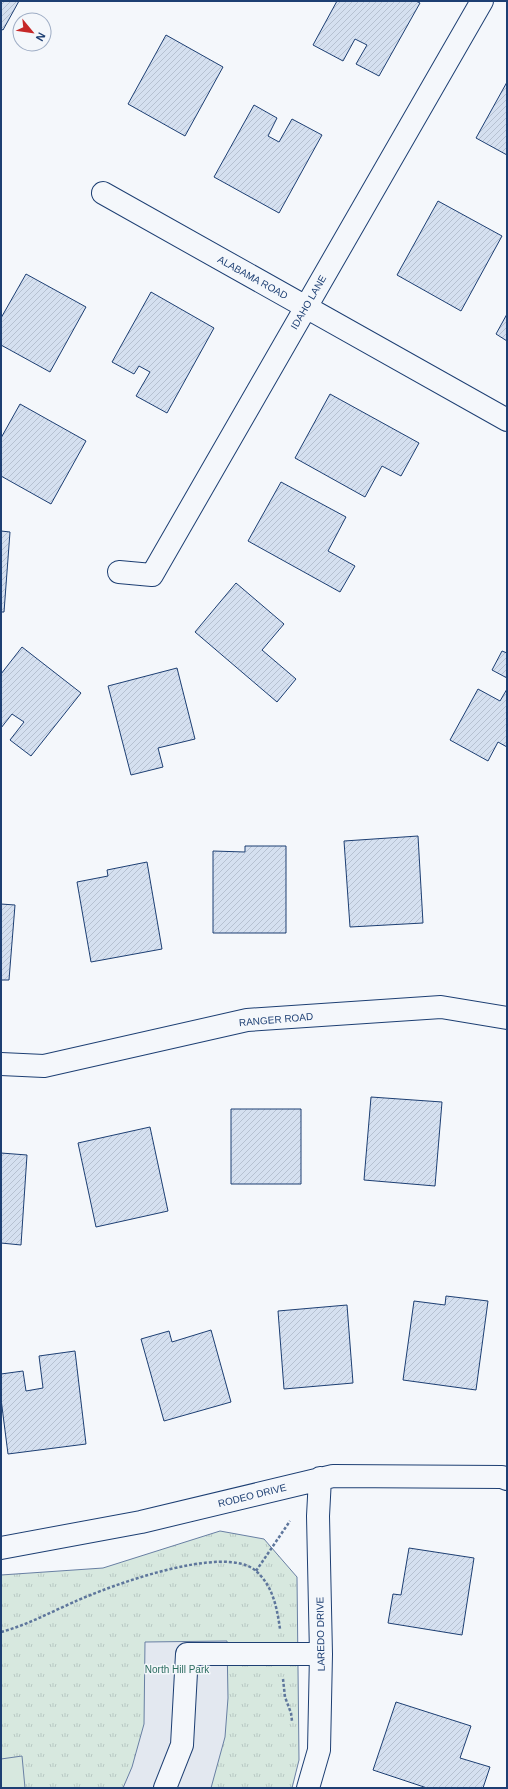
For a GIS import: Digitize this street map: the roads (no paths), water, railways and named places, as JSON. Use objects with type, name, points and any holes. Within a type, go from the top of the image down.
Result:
[{"type":"street","name":"IDAHO LANE","points":[[119,572],[152,575],[482,1]]},
{"type":"street","name":"ALABAMA ROAD","points":[[103,193],[507,420]]},
{"type":"street","name":"RANGER ROAD","points":[[1,1064],[44,1066],[247,1020],[441,1007],[506,1012]]},
{"type":"street","name":"RODEO DRIVE","points":[[1,1548],[141,1522],[320,1478],[334,1476],[502,1477],[507,1479]]},
{"type":"street","name":"LAREDO DRIVE","points":[[308,1788],[319,1750],[321,1654],[318,1516],[320,1478]]},
{"type":"street","points":[[165,1788],[182,1745],[187,1654],[321,1654]]},
{"type":"park label","name":"North Hill Park","points":[[177,1669]]}]
